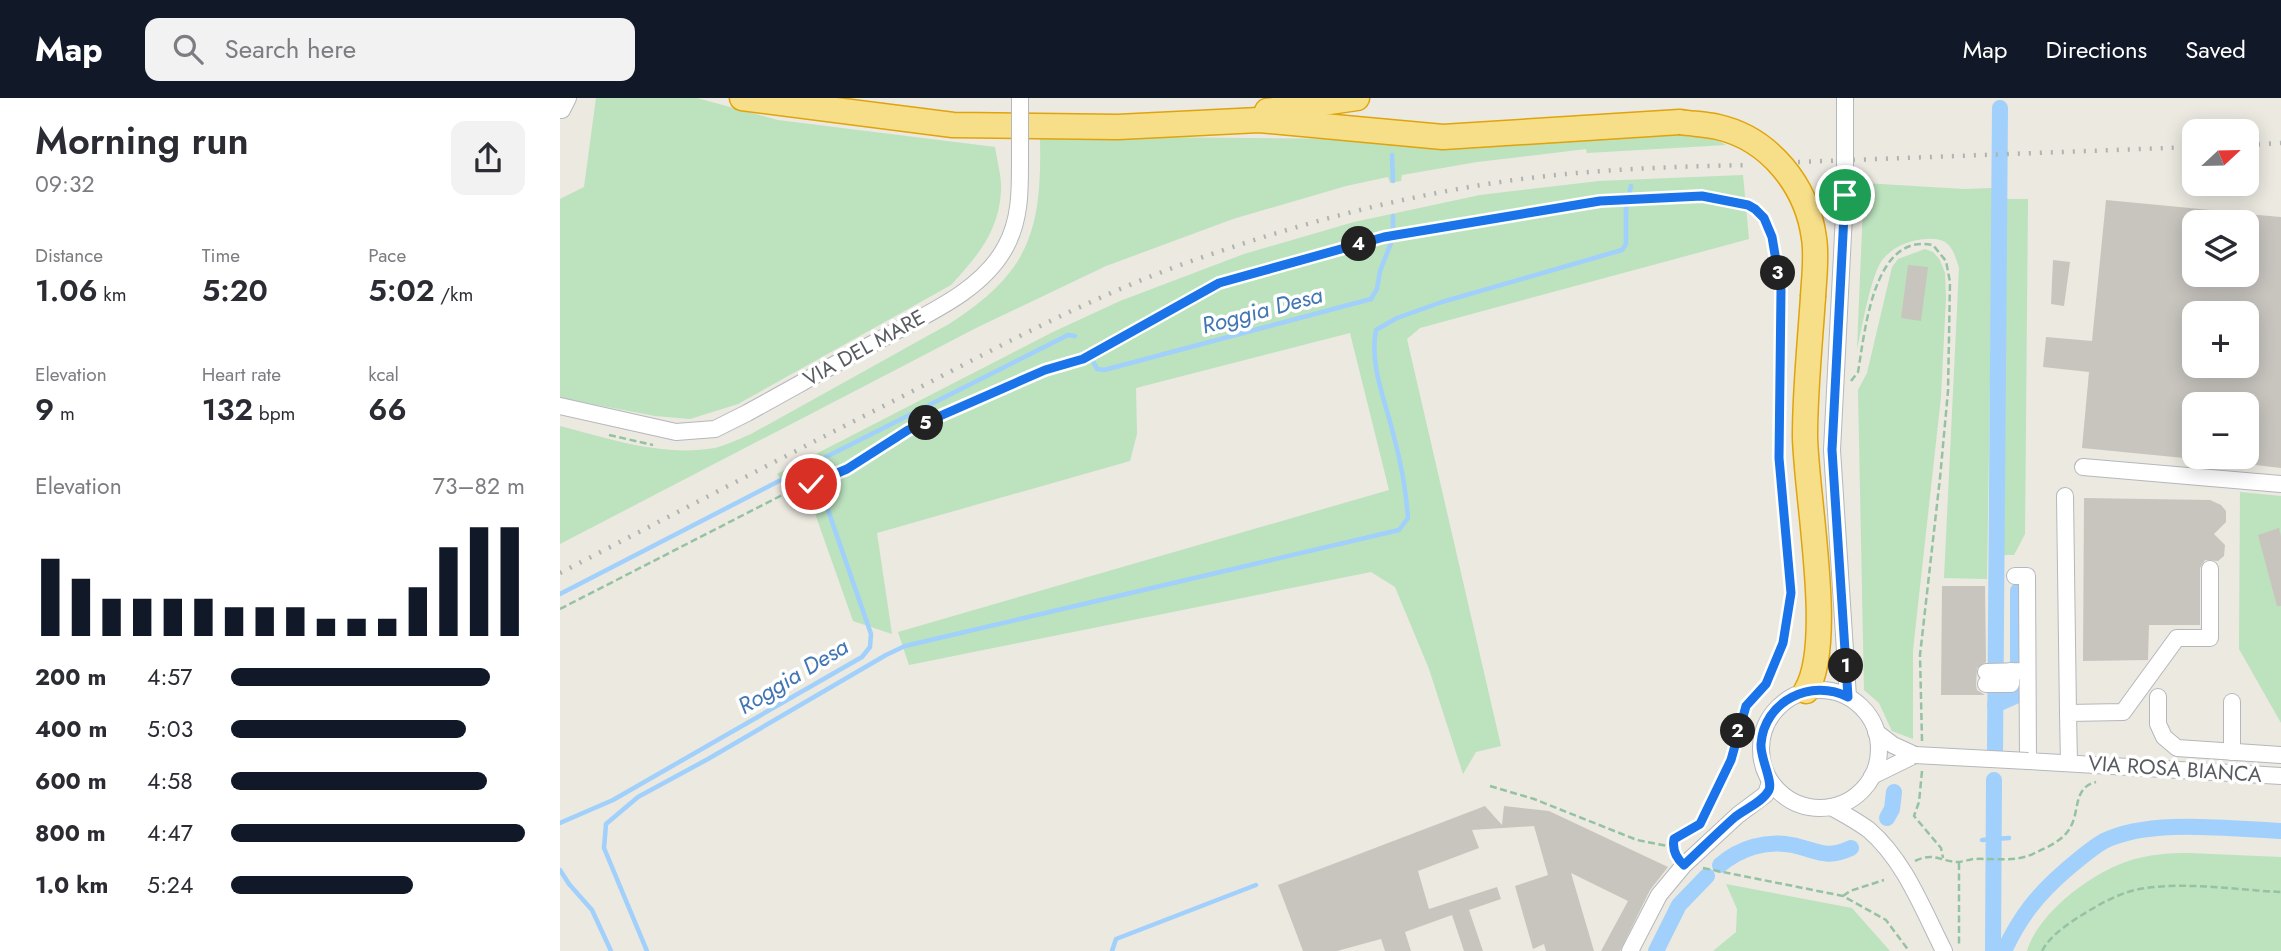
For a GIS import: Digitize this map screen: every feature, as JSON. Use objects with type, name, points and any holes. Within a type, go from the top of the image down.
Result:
[{"type":"highway","points":[[742,98],[953,125],[1118,127],[1259,120],[1443,137],[1680,122],[1719,127],[1752,140],[1790,175],[1807,207],[1815,240],[1805,439],[1818,627],[1816,670],[1806,691]]},
{"type":"highway","points":[[1187,122],[1357,98]]},
{"type":"street","name":"VIA DEL MARE","points":[[560,406],[676,432],[715,429],[948,301],[989,271],[1005,248],[1015,225],[1020,199],[1020,98]]},
{"type":"street","points":[[1845,98],[1845,195],[1832,450],[1848,697]]},
{"type":"street","points":[[2083,467],[2281,484]]},
{"type":"street","points":[[2065,496],[2069,763]]},
{"type":"street","points":[[2068,713],[2123,712],[2176,638],[2210,638],[2210,569]]},
{"type":"street","points":[[2015,576],[2027,576],[2019,675],[2028,761]]},
{"type":"street","points":[[1986,678],[2019,675]]},
{"type":"street","points":[[1872,776],[1879,753],[1876,732],[1866,712],[1848,697],[1828,690],[1806,691],[1780,705],[1764,729],[1761,758],[1770,782],[1795,803],[1816,808],[1831,807],[1854,797],[1872,776],[1918,750]]},
{"type":"street","points":[[2158,697],[2158,724],[2169,742],[2183,750],[2281,755]]},
{"type":"street","points":[[2232,702],[2232,752]]},
{"type":"street","points":[[1876,732],[1893,745],[1918,750]]},
{"type":"street","name":"VIA ROSA BIANCA","points":[[1918,750],[2028,761],[2281,776]]},
{"type":"street","points":[[1630,951],[1659,895],[1684,865],[1728,823],[1766,794],[1770,782]]},
{"type":"street","points":[[1831,807],[1869,831],[1890,853],[1911,886],[1941,945]]},
{"type":"path","points":[[560,609],[790,491],[847,469],[908,430],[1045,370],[1083,359],[1219,283],[1387,237],[1622,199],[1702,196],[1755,209],[1764,218],[1772,237],[1781,290],[1779,458],[1791,593],[1783,643],[1766,684],[1746,706],[1731,760],[1700,824],[1674,839],[1673,847],[1684,865],[1843,896],[1886,920],[1909,951]]},
{"type":"path","points":[[1833,397],[1847,386],[1858,372],[1871,303],[1884,268],[1898,252],[1916,245],[1933,245],[1946,261],[1950,282],[1948,391],[1920,655],[1918,750]]},
{"type":"path","points":[[1922,771],[1919,802],[1914,816],[1941,848],[1943,858]]},
{"type":"path","points":[[1914,861],[1930,856],[1959,862],[2030,856],[2062,838],[2071,825],[2080,792],[2088,784],[2096,782]]},
{"type":"path","points":[[1490,786],[1534,799],[1637,840],[1673,847]]},
{"type":"path","points":[[1959,862],[1959,951]]},
{"type":"path","points":[[1843,896],[1850,891],[1884,880]]},
{"type":"path","points":[[2042,951],[2054,935],[2084,914],[2117,896],[2145,888],[2281,892]]},
{"type":"green space","points":[[596,98],[697,98],[778,120],[995,147],[1001,186],[996,219],[978,254],[951,285],[738,404],[690,419],[655,416],[560,398],[560,199],[584,187]]},
{"type":"green space","points":[[1685,132],[1710,136],[1726,145],[1587,153],[1586,149],[1477,162],[1402,175],[1401,181],[1390,183],[1388,177],[1346,186],[1233,219],[1106,266],[978,327],[560,544],[560,426],[656,448],[715,448],[751,434],[949,324],[977,305],[998,286],[1026,245],[1034,223],[1038,197],[1040,136],[1358,139]]},
{"type":"green space","points":[[1743,175],[1749,239],[1420,328],[1407,339],[1501,746],[1476,752],[1463,774],[1429,669],[1395,587],[1371,572],[909,665],[898,632],[1389,490],[1350,333],[1136,388],[1137,434],[1130,461],[877,533],[892,634],[853,621],[812,505],[793,494],[777,474],[1053,332],[1120,301],[1244,254],[1354,222],[1480,195],[1599,181]]},
{"type":"green space","points":[[1864,183],[1963,189],[1993,188],[1987,579],[1944,578],[1959,268],[1955,255],[1945,242],[1926,239],[1903,244],[1883,259],[1867,302],[1857,349]]},
{"type":"green space","points":[[2004,199],[2028,199],[2025,534],[2014,555],[2002,555]]},
{"type":"green space","points":[[1925,249],[1933,252],[1940,260],[1945,273],[1946,298],[1941,397],[1913,650],[1913,739],[1892,731],[1879,703],[1864,690],[1858,390],[1867,373],[1892,267],[1898,259]]},
{"type":"green space","points":[[2240,492],[2281,496],[2281,723],[2239,649]]},
{"type":"green space","points":[[2188,853],[2281,857],[2281,951],[2027,951],[2044,920],[2072,892],[2089,881],[2123,863],[2139,858]]},
{"type":"green space","points":[[1726,884],[1852,908],[1890,951],[1713,951],[1736,932],[1737,909]]},
{"type":"building","points":[[2106,200],[2211,210],[2182,210],[2182,287],[2259,287],[2259,215],[2281,217],[2281,468],[2259,465],[2259,392],[2182,392],[2182,458],[2082,448],[2089,372],[2043,367],[2046,337],[2092,341]]},
{"type":"building","points":[[2053,260],[2070,262],[2064,306],[2051,304]]},
{"type":"building","points":[[1908,265],[1928,267],[1921,321],[1901,318]]},
{"type":"building","points":[[2084,498],[2210,500],[2221,505],[2226,511],[2226,522],[2214,534],[2225,545],[2224,556],[2218,561],[2205,560],[2200,568],[2200,625],[2149,625],[2148,660],[2083,661]]},
{"type":"building","points":[[2279,528],[2281,606],[2277,606],[2258,535]]},
{"type":"building","points":[[1942,586],[1985,586],[1986,662],[1977,668],[1976,685],[1977,690],[1985,695],[1941,695]]},
{"type":"building","points":[[1485,806],[1502,825],[1504,806],[1549,811],[1668,867],[1650,890],[1620,951],[1601,951],[1628,901],[1571,873],[1594,951],[1546,951],[1544,944],[1533,949],[1515,886],[1548,875],[1534,826],[1472,830],[1479,848],[1418,871],[1429,909],[1497,887],[1501,899],[1469,910],[1483,951],[1464,951],[1452,915],[1405,932],[1411,951],[1385,951],[1381,939],[1337,951],[1303,951],[1278,885]]},
{"type":"waterway","points":[[1995,751],[2000,108]]},
{"type":"waterway","name":"Roggia Desa","points":[[1392,155],[1393,181]]},
{"type":"waterway","points":[[647,951],[604,848],[606,824],[638,797],[886,655],[905,646],[1399,530],[1408,518],[1406,497],[1399,457],[1379,384],[1374,343],[1376,330],[1397,318],[1442,302],[1622,250],[1626,244],[1626,209],[1631,186]]},
{"type":"waterway","name":"Roggia Desa","points":[[1088,352],[1097,369],[1104,370],[1371,299],[1377,289],[1380,271],[1393,238],[1393,216]]},
{"type":"waterway","name":"Roggia Desa","points":[[560,594],[1068,335],[1075,336]]},
{"type":"waterway","name":"Roggia Desa","points":[[560,823],[613,800],[862,657],[870,647],[871,634],[812,464]]},
{"type":"waterway","points":[[1995,705],[2018,695],[2018,591]]},
{"type":"waterway","points":[[1993,951],[1994,780]]},
{"type":"waterway","points":[[1887,818],[1892,809],[1894,792]]},
{"type":"waterway","points":[[2004,951],[2023,917],[2046,888],[2104,841],[2144,829],[2167,827],[2281,831]]},
{"type":"waterway","points":[[1982,840],[2009,838]]},
{"type":"waterway","points":[[1720,865],[1736,854],[1763,845],[1792,845],[1827,854],[1851,848]]},
{"type":"waterway","name":"Roggia Desa","points":[[560,870],[592,910],[611,951]]},
{"type":"waterway","points":[[1656,951],[1679,905],[1707,876]]},
{"type":"waterway","points":[[1112,951],[1116,939],[1256,885]]},
{"type":"railway","points":[[2259,144],[2281,143]]},
{"type":"railway","points":[[1798,162],[2182,147]]},
{"type":"railway","points":[[560,573],[1053,320],[1127,286],[1203,257],[1341,215],[1482,185],[1599,171],[1750,165]]},
{"type":"route","points":[[811,484],[847,469],[908,430],[1045,370],[1083,359],[1219,283],[1384,237],[1600,201],[1702,196],[1748,205],[1764,218],[1772,237],[1781,290],[1779,458],[1791,593],[1783,643],[1766,684],[1746,706],[1731,760],[1700,824],[1674,839],[1675,853],[1684,865],[1728,823],[1769,790],[1770,782],[1761,758],[1761,743],[1767,722],[1775,710],[1793,696],[1806,691],[1828,690],[1848,697],[1832,450],[1845,195]]}]
